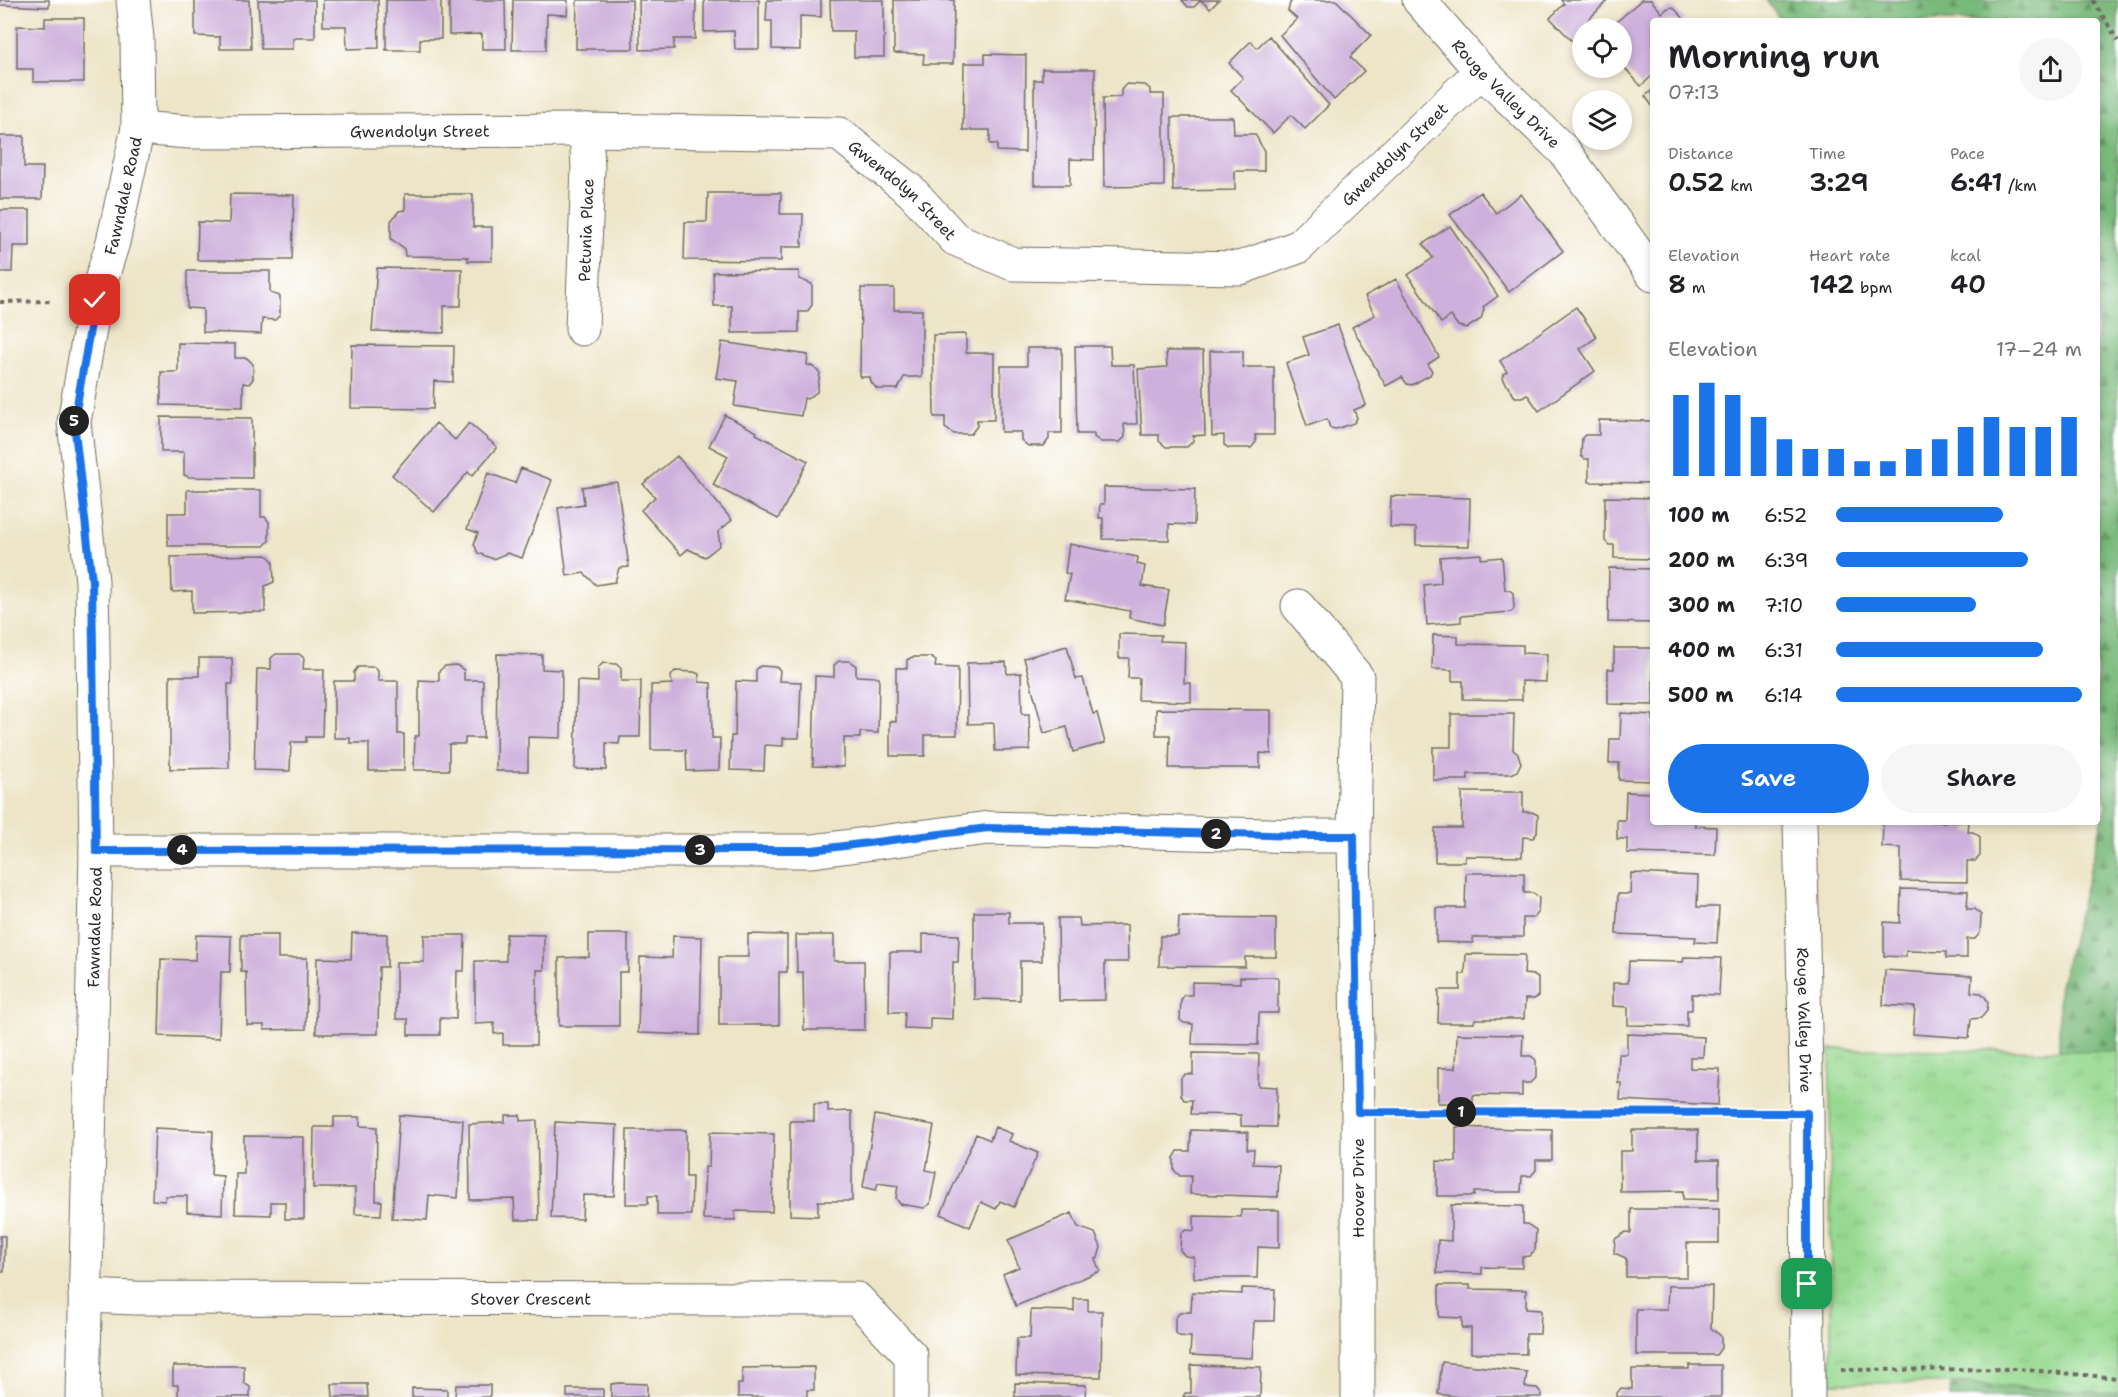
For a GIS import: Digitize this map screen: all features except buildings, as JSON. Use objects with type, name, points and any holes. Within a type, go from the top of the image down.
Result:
[{"type":"street","name":"Fawndale Road","points":[[83,1397],[96,851],[92,581],[74,422],[95,300],[113,242],[138,128],[137,38],[133,0]]},
{"type":"street","name":"Rouge Valley Drive","points":[[1419,0],[1481,71],[1564,151],[1650,271]]},
{"type":"street","name":"Gwendolyn Street","points":[[138,128],[189,132],[586,130],[838,134],[911,191],[955,238],[1013,264],[1240,268],[1298,246],[1481,71]]},
{"type":"street","name":"Petunia Place","points":[[582,329],[588,168],[586,130]]},
{"type":"street","name":"Hoover Drive","points":[[1298,606],[1357,677],[1354,836],[1358,1112],[1358,1397]]},
{"type":"street","name":"Rouge Valley Drive","points":[[1800,825],[1807,1113],[1808,1384]]},
{"type":"street","points":[[96,851],[812,850],[988,828],[1354,836]]},
{"type":"street","name":"Stover Crescent","points":[[85,1296],[136,1298],[857,1299],[910,1356],[911,1397]]},
{"type":"path","points":[[2092,0],[2118,41]]},
{"type":"path","points":[[0,302],[53,301]]},
{"type":"path","points":[[1358,1112],[1807,1113]]},
{"type":"path","points":[[1808,1384],[2016,1369],[2118,1378]]},
{"type":"green space","points":[[1766,0],[2118,0],[2118,1051],[2059,1051],[2059,990],[2106,806],[2100,772],[2100,18],[1779,18]]},
{"type":"green space","points":[[1830,1049],[2118,1051],[2118,1394],[1951,1383],[1831,1383]]},
{"type":"green space","points":[[1951,1383],[2118,1394],[2118,1397],[1950,1397]]},
{"type":"route","points":[[95,300],[74,422],[92,581],[96,851],[812,850],[988,828],[1354,836],[1358,1112],[1807,1113],[1807,1284]]}]
